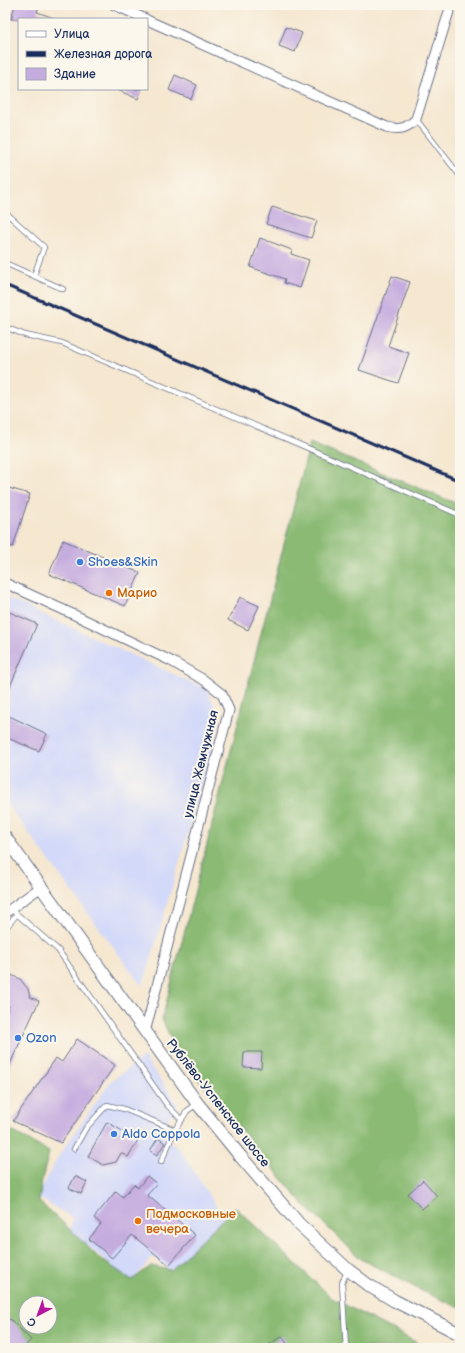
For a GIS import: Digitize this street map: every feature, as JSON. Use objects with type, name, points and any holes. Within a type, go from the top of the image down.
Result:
[{"type":"main road","name":"Рублёво-Успенское шоссе","points":[[5,837],[145,1032],[198,1103],[241,1157],[299,1224],[347,1269],[368,1285],[395,1301],[460,1334]]},
{"type":"street","points":[[114,5],[144,18]]},
{"type":"street","points":[[148,20],[387,127],[397,129],[408,126],[416,119],[451,5]]},
{"type":"street","name":"улица Жемчужная","points":[[5,583],[79,616],[172,661],[204,680],[222,694],[229,710],[145,1032]]},
{"type":"street","points":[[11,912],[40,887]]},
{"type":"lane","points":[[416,119],[460,176]]},
{"type":"lane","points":[[5,212],[44,247],[34,276]]},
{"type":"lane","points":[[5,263],[63,289]]},
{"type":"lane","points":[[5,327],[25,335],[62,344],[310,449],[460,515]]},
{"type":"lane","points":[[5,929],[11,912],[58,950],[167,1105],[182,1120]]},
{"type":"lane","points":[[161,1162],[175,1130],[187,1111],[198,1103]]},
{"type":"lane","points":[[74,1148],[86,1128],[107,1105],[124,1109],[175,1130]]},
{"type":"lane","points":[[346,1348],[342,1283],[347,1269]]},
{"type":"shaded area","points":[[5,597],[206,689],[218,712],[220,722],[142,986],[5,801]]},
{"type":"shaded area","points":[[144,1057],[178,1104],[159,1133],[180,1150],[227,1223],[176,1275],[153,1257],[131,1282],[70,1231],[73,1218],[37,1197],[60,1154],[111,1081]]},
{"type":"green space","points":[[310,443],[460,505],[460,1308],[424,1292],[361,1259],[304,1205],[178,1055],[162,1019]]},
{"type":"green space","points":[[5,1127],[49,1152],[42,1179],[39,1202],[59,1219],[99,1258],[132,1280],[151,1266],[171,1270],[235,1207],[332,1298],[427,1348],[5,1348]]},
{"type":"building","points":[[15,5],[33,5],[39,7],[37,12],[54,18],[18,18],[11,19]]},
{"type":"building","points":[[286,27],[302,33],[295,52],[279,46]]},
{"type":"building","points":[[175,75],[197,85],[191,99],[169,90]]},
{"type":"building","points":[[117,90],[142,90],[138,99]]},
{"type":"building","points":[[272,207],[317,221],[311,238],[266,224]]},
{"type":"building","points":[[260,238],[292,250],[291,254],[309,260],[300,288],[284,283],[285,279],[250,267]]},
{"type":"building","points":[[392,276],[410,282],[388,346],[409,353],[398,383],[359,370]]},
{"type":"building","points":[[5,487],[30,494],[13,547],[5,545]]},
{"type":"building","points":[[63,540],[140,573],[125,606],[49,574]]},
{"type":"building","points":[[240,597],[259,606],[248,630],[228,620]]},
{"type":"building","points":[[5,610],[37,624],[5,698]]},
{"type":"building","points":[[5,714],[47,734],[39,751],[5,737]]},
{"type":"building","points":[[5,972],[20,979],[28,989],[30,997],[39,1001],[5,1075],[5,1016],[9,1006],[5,1004]]},
{"type":"building","points":[[77,1039],[115,1065],[61,1143],[13,1121],[56,1058],[62,1062]]},
{"type":"building","points":[[244,1052],[262,1052],[261,1068],[243,1067]]},
{"type":"building","points":[[107,1122],[138,1140],[128,1157],[121,1153],[116,1162],[103,1165],[88,1156]]},
{"type":"building","points":[[158,1138],[165,1143],[157,1155],[150,1151]]},
{"type":"building","points":[[75,1176],[87,1182],[81,1194],[69,1188]]},
{"type":"building","name":"Подмосковные вечера","points":[[147,1176],[157,1184],[147,1195],[195,1235],[169,1265],[132,1235],[112,1258],[89,1239],[101,1224],[94,1218],[116,1191],[123,1197],[134,1184],[138,1188]]},
{"type":"building","points":[[423,1180],[437,1196],[422,1209],[408,1194]]},
{"type":"building","points":[[10,1319],[18,1327],[18,1335],[26,1335],[31,1340],[23,1348],[5,1348],[5,1323]]},
{"type":"building","points":[[282,1336],[290,1348],[264,1348]]},
{"type":"railway","points":[[5,285],[460,481]]},
{"type":"place","name":"Shoes&Skin","points":[[80,562]]},
{"type":"place","name":"Марио","points":[[109,593]]},
{"type":"place","name":"Ozon","points":[[18,1038]]},
{"type":"place","name":"Aldo Coppola","points":[[114,1134]]},
{"type":"place","name":"Подмосковные вечера","points":[[138,1221]]}]
